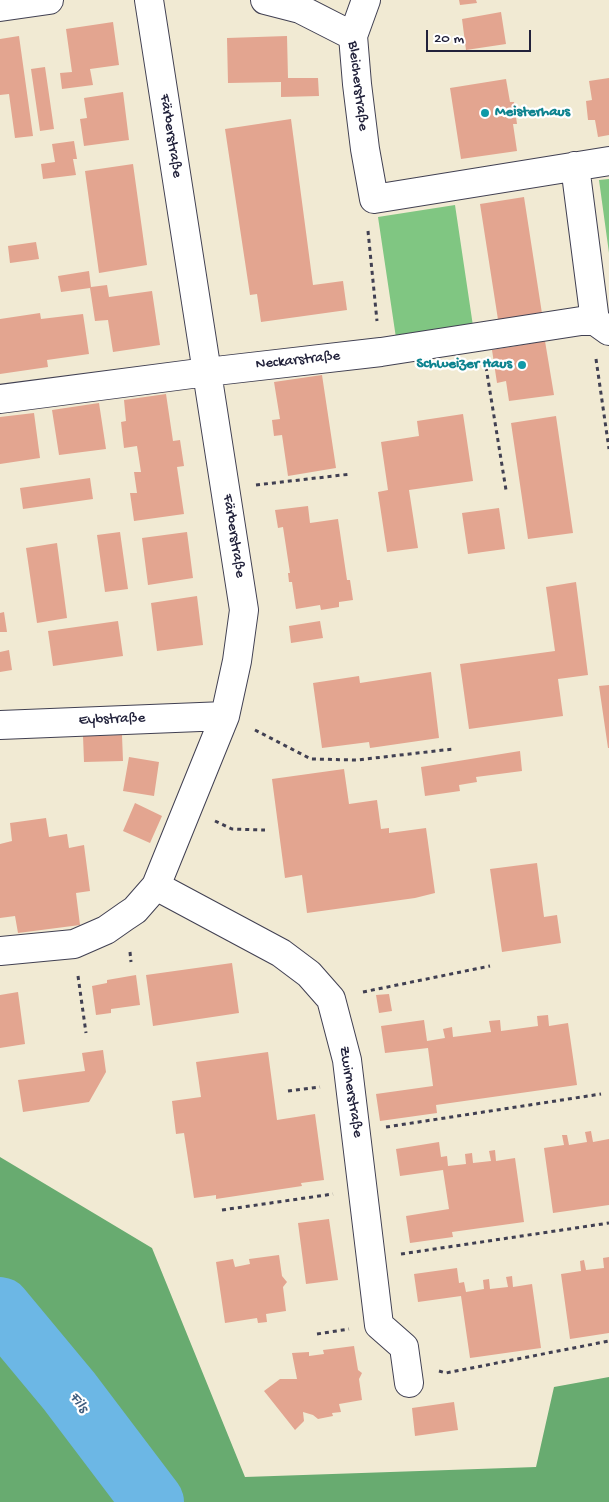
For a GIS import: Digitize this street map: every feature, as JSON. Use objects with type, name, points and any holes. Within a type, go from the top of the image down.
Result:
[{"type":"street","points":[[0,8],[49,0]]},
{"type":"street","name":"Färberstraße","points":[[0,952],[74,944],[106,930],[135,910],[156,886],[225,716],[237,661],[244,610],[149,0]]},
{"type":"street","name":"Bleicherstraße","points":[[265,0],[300,9],[353,36],[364,140],[374,199]]},
{"type":"street","points":[[353,36],[366,0]]},
{"type":"street","points":[[374,199],[609,161]]},
{"type":"street","points":[[575,166],[602,326]]},
{"type":"street","name":"Neckarstraße","points":[[0,399],[381,352],[581,321],[602,326]]},
{"type":"street","name":"Eybstraße","points":[[0,725],[225,716]]},
{"type":"street","name":"Zwirnerstraße","points":[[156,886],[280,953],[309,974],[330,999],[347,1060],[379,1325],[404,1348],[407,1371]]},
{"type":"path","points":[[374,199],[366,220],[381,352]]},
{"type":"path","points":[[602,326],[596,363],[609,449]]},
{"type":"path","points":[[480,337],[506,490]]},
{"type":"path","points":[[226,489],[351,474]]},
{"type":"path","points":[[225,716],[311,759],[357,760],[453,749]]},
{"type":"path","points":[[188,808],[232,829],[265,830]]},
{"type":"path","points":[[74,944],[86,1033]]},
{"type":"path","points":[[330,999],[490,966]]},
{"type":"path","points":[[356,1132],[601,1094]]},
{"type":"path","points":[[222,1210],[363,1190]]},
{"type":"path","points":[[371,1259],[609,1223]]},
{"type":"path","points":[[407,1371],[446,1373],[609,1341]]},
{"type":"green space","points":[[609,179],[609,253],[599,180]]},
{"type":"green space","points":[[455,205],[473,326],[396,338],[378,217]]},
{"type":"green space","points":[[0,1157],[152,1248],[245,1477],[536,1467],[554,1387],[609,1377],[609,1502],[0,1502]]},
{"type":"building","points":[[459,0],[476,0],[477,3],[460,5]]},
{"type":"building","points":[[501,12],[506,44],[466,50],[462,19]]},
{"type":"building","points":[[113,22],[119,65],[90,69],[93,85],[62,89],[60,73],[72,72],[66,29]]},
{"type":"building","points":[[19,36],[33,136],[15,138],[9,94],[0,95],[0,39]]},
{"type":"building","points":[[287,36],[288,78],[318,78],[319,96],[281,97],[281,82],[228,83],[227,38]]},
{"type":"building","points":[[45,67],[54,129],[40,131],[31,69]]},
{"type":"building","points":[[609,78],[609,135],[598,137],[595,120],[588,120],[586,101],[592,100],[589,81]]},
{"type":"building","name":"Meisterhaus","points":[[506,79],[510,102],[514,102],[517,124],[513,124],[517,151],[461,159],[450,88]]},
{"type":"building","points":[[123,92],[129,140],[84,146],[80,119],[87,118],[84,98]]},
{"type":"building","points":[[291,119],[313,285],[343,281],[347,310],[261,322],[257,294],[250,295],[225,129]]},
{"type":"building","points":[[74,141],[77,159],[73,159],[76,175],[43,179],[41,164],[55,162],[52,144]]},
{"type":"building","points":[[133,164],[147,265],[99,273],[85,171]]},
{"type":"building","points":[[524,197],[543,320],[499,326],[480,204]]},
{"type":"building","points":[[36,242],[39,259],[10,263],[8,246]]},
{"type":"building","points":[[89,271],[91,287],[107,285],[109,297],[152,291],[160,345],[113,352],[108,320],[95,321],[90,288],[61,292],[58,276]]},
{"type":"building","points":[[40,313],[41,319],[83,314],[89,354],[47,360],[48,367],[0,374],[0,319]]},
{"type":"building","name":"Schweizer Haus","points":[[545,341],[554,395],[509,401],[506,381],[497,383],[492,350]]},
{"type":"building","points":[[322,375],[336,468],[288,476],[282,435],[274,436],[272,420],[280,419],[274,382]]},
{"type":"building","points":[[166,394],[173,441],[180,440],[184,466],[177,467],[184,514],[134,521],[130,493],[137,493],[134,472],[141,472],[137,446],[124,448],[121,422],[126,421],[124,400]]},
{"type":"building","points":[[99,403],[106,449],[59,455],[52,410]]},
{"type":"building","points":[[34,413],[40,458],[0,464],[0,417]]},
{"type":"building","points":[[463,414],[473,481],[409,490],[418,548],[387,552],[378,492],[388,490],[381,442],[419,436],[417,421]]},
{"type":"building","points":[[556,416],[573,533],[528,539],[511,423]]},
{"type":"building","points":[[90,478],[93,499],[23,509],[20,488]]},
{"type":"building","points":[[308,506],[310,523],[338,519],[347,580],[350,580],[353,600],[339,602],[339,607],[321,610],[320,605],[296,609],[292,582],[289,582],[288,573],[290,573],[283,527],[278,528],[275,510]]},
{"type":"building","points":[[499,508],[505,549],[468,554],[462,513]]},
{"type":"building","points":[[120,532],[128,589],[105,592],[97,535]]},
{"type":"building","points":[[187,532],[193,578],[148,585],[142,538]]},
{"type":"building","points":[[57,543],[67,618],[37,623],[26,548]]},
{"type":"building","points":[[576,582],[588,675],[558,679],[563,716],[469,729],[460,664],[555,651],[546,587]]},
{"type":"building","points":[[197,596],[203,645],[157,651],[151,603]]},
{"type":"building","points":[[4,612],[7,632],[0,632],[0,613]]},
{"type":"building","points":[[118,621],[123,656],[53,666],[48,631]]},
{"type":"building","points":[[320,621],[323,638],[291,643],[289,626]]},
{"type":"building","points":[[9,650],[12,670],[0,672],[0,652]]},
{"type":"building","points":[[431,672],[439,738],[370,748],[369,742],[322,748],[313,683],[359,676],[360,683]]},
{"type":"building","points":[[609,685],[609,748],[608,748],[599,686]]},
{"type":"building","points":[[122,735],[123,761],[84,762],[83,736]]},
{"type":"building","points":[[520,751],[522,771],[476,777],[477,782],[459,785],[460,791],[425,796],[421,767]]},
{"type":"building","points":[[129,757],[159,762],[154,796],[123,791]]},
{"type":"building","points":[[344,769],[349,804],[377,800],[381,829],[389,828],[389,833],[426,828],[435,893],[415,898],[307,913],[302,875],[285,878],[272,779]]},
{"type":"building","points":[[135,803],[162,816],[150,843],[123,831]]},
{"type":"building","points":[[46,818],[49,837],[67,834],[69,848],[84,845],[90,891],[76,893],[80,925],[18,933],[15,916],[0,918],[0,844],[12,841],[10,823]]},
{"type":"building","points":[[537,863],[544,917],[557,915],[561,943],[502,952],[490,869]]},
{"type":"building","points":[[232,963],[239,1013],[153,1026],[146,975]]},
{"type":"building","points":[[136,975],[140,1005],[111,1009],[111,1013],[96,1015],[92,986],[107,983],[107,980]]},
{"type":"building","points":[[18,992],[25,1044],[0,1048],[0,995]]},
{"type":"building","points":[[389,994],[392,1011],[379,1013],[376,995]]},
{"type":"building","points":[[548,1015],[549,1026],[568,1023],[577,1085],[436,1105],[437,1113],[380,1121],[376,1094],[433,1086],[428,1048],[385,1053],[381,1026],[424,1020],[427,1041],[445,1038],[443,1029],[452,1027],[453,1037],[491,1032],[489,1021],[500,1020],[501,1031],[538,1026],[537,1016]]},
{"type":"building","points":[[103,1050],[106,1072],[89,1102],[23,1112],[18,1080],[85,1071],[82,1053]]},
{"type":"building","points":[[268,1052],[277,1120],[315,1114],[324,1180],[301,1183],[302,1186],[216,1199],[216,1195],[194,1198],[184,1133],[176,1134],[172,1101],[201,1097],[196,1062]]},
{"type":"building","points":[[591,1131],[593,1142],[609,1139],[609,1205],[553,1213],[544,1148],[564,1145],[562,1135],[567,1135],[569,1145],[587,1142],[585,1132]]},
{"type":"building","points":[[439,1142],[441,1157],[447,1156],[448,1166],[466,1164],[465,1154],[472,1153],[473,1163],[491,1161],[489,1151],[495,1150],[496,1161],[515,1158],[524,1222],[452,1232],[453,1237],[410,1243],[406,1216],[449,1209],[443,1170],[400,1176],[396,1149]]},
{"type":"building","points":[[329,1219],[338,1280],[306,1284],[298,1223]]},
{"type":"building","points":[[279,1255],[282,1276],[287,1282],[283,1287],[286,1311],[266,1314],[267,1322],[258,1323],[257,1318],[225,1323],[216,1262],[233,1259],[235,1267],[250,1264],[249,1259]]},
{"type":"building","points":[[609,1257],[609,1333],[570,1339],[561,1274],[581,1271],[580,1261],[584,1260],[586,1270],[604,1268],[603,1258]]},
{"type":"building","points":[[457,1268],[459,1283],[464,1282],[466,1292],[484,1289],[483,1280],[489,1279],[490,1289],[508,1287],[506,1277],[512,1276],[513,1287],[532,1284],[541,1348],[470,1358],[461,1296],[418,1302],[414,1274]]},
{"type":"building","points":[[354,1346],[358,1370],[362,1373],[359,1379],[362,1400],[339,1404],[341,1412],[332,1413],[333,1416],[318,1419],[313,1415],[303,1412],[304,1421],[295,1430],[264,1391],[280,1379],[297,1379],[292,1353],[309,1352],[309,1356],[324,1354],[323,1350]]},
{"type":"building","points":[[454,1402],[458,1430],[415,1436],[412,1408]]},
{"type":"waterway","name":"Fils","points":[[0,1308],[69,1391],[153,1502]]},
{"type":"place","name":"Meisterhaus","points":[[485,113]]},
{"type":"place","name":"Schweizer Haus","points":[[522,365]]}]
